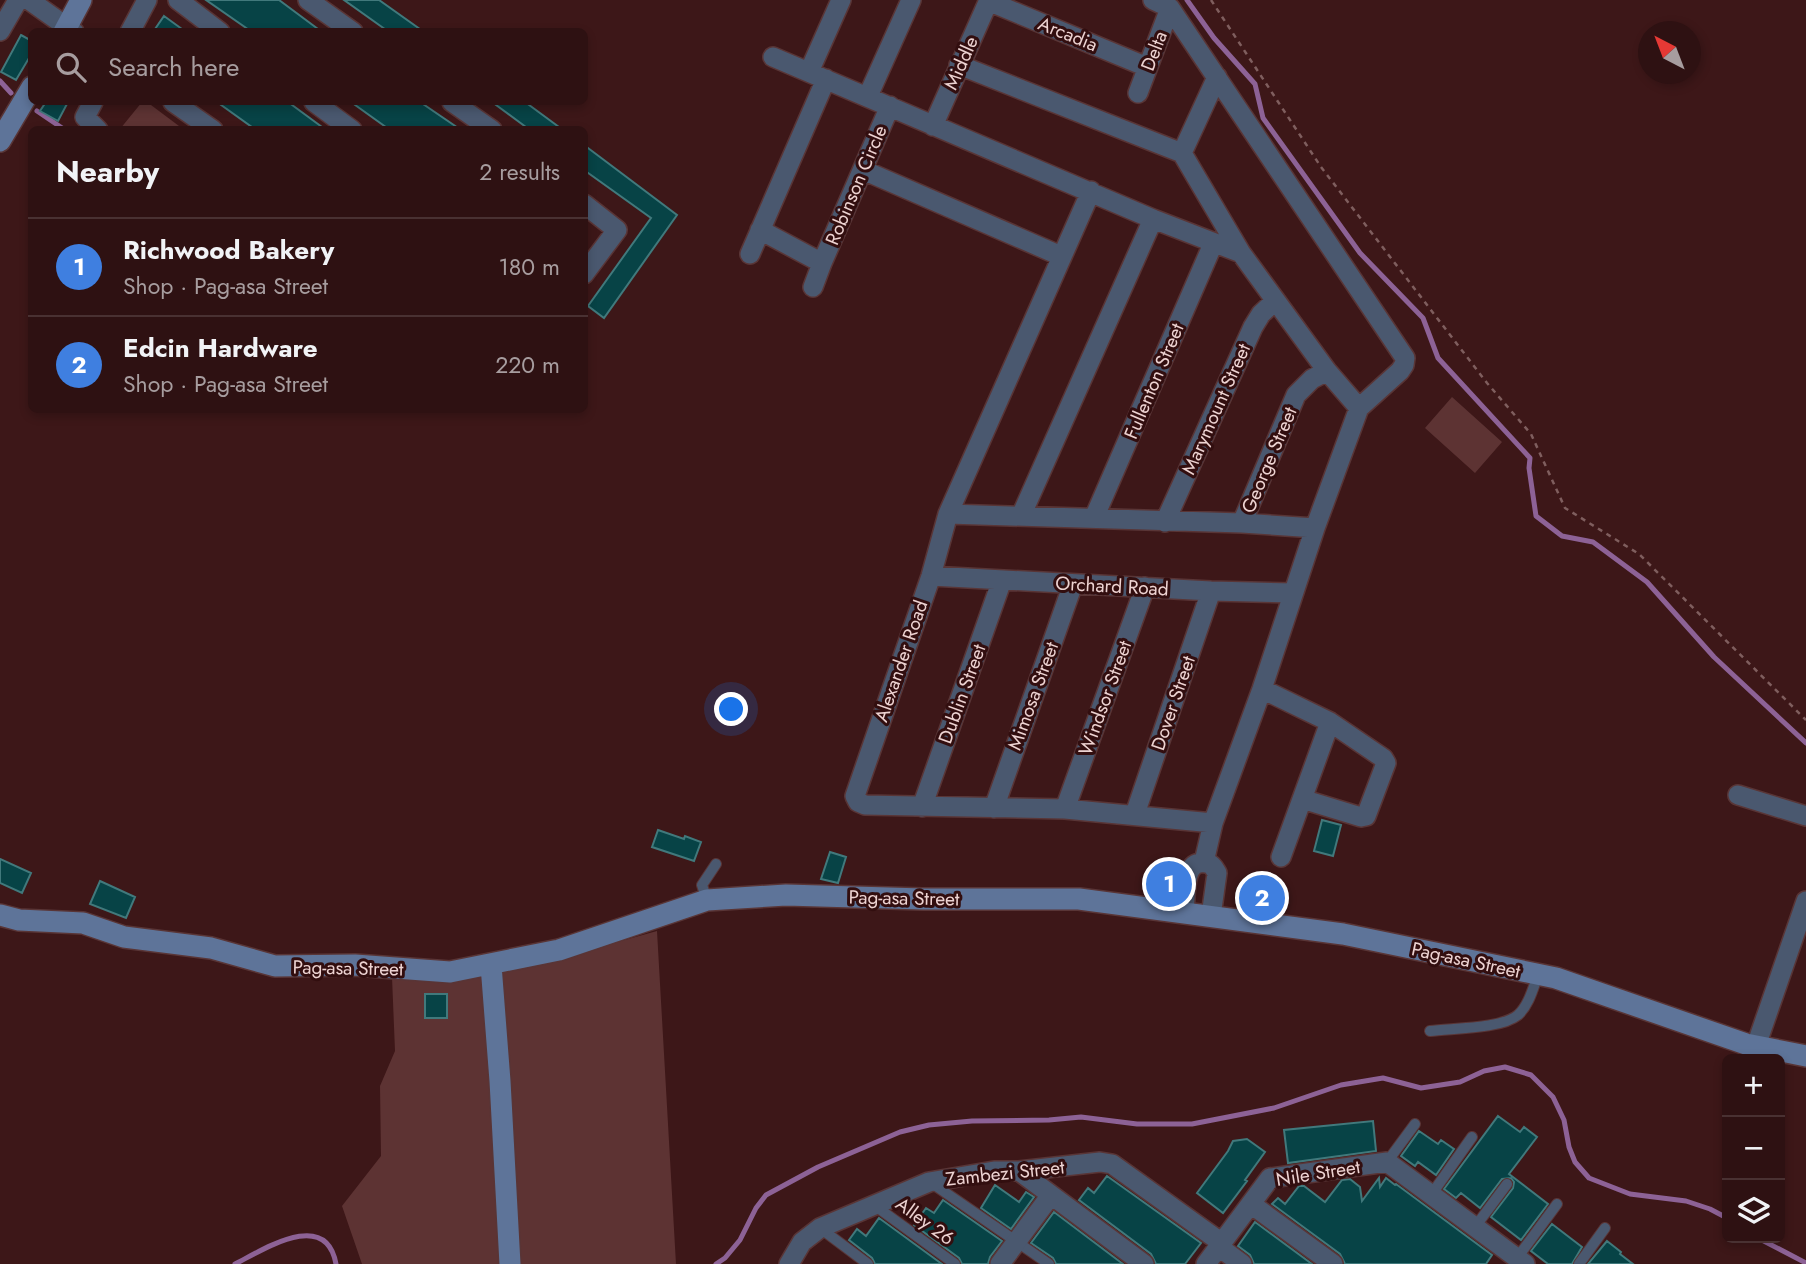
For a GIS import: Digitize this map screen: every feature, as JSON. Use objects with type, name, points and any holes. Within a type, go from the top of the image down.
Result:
[{"type":"street","points":[[0,31],[18,0]]},
{"type":"street","points":[[29,0],[65,28]]},
{"type":"street","points":[[69,28],[82,0]]},
{"type":"street","points":[[132,28],[147,0]]},
{"type":"street","points":[[178,0],[215,28]]},
{"type":"street","points":[[308,0],[347,28]]},
{"type":"street","points":[[750,254],[817,76],[841,0]]},
{"type":"street","points":[[868,96],[911,0]]},
{"type":"street","name":"Middle","points":[[933,126],[989,1]]},
{"type":"street","name":"Arcadia","points":[[989,1],[1147,67]]},
{"type":"street","points":[[1162,4],[1217,77],[1405,358],[1400,370],[1359,408],[1213,823],[1204,862]]},
{"type":"street","name":"Delta","points":[[1138,93],[1162,4]]},
{"type":"street","points":[[773,57],[1153,219],[1241,253]]},
{"type":"street","points":[[959,65],[1182,153],[1241,253],[1327,371],[1359,408]]},
{"type":"street","points":[[1182,153],[1217,77]]},
{"type":"street","points":[[0,141],[28,94]]},
{"type":"street","points":[[91,105],[85,117],[94,126]]},
{"type":"street","points":[[177,105],[207,126]]},
{"type":"street","points":[[318,105],[347,126]]},
{"type":"street","points":[[456,105],[486,126]]},
{"type":"street","name":"Robinson Circle","points":[[813,287],[890,106]]},
{"type":"street","points":[[863,170],[1061,257]]},
{"type":"street","name":"Alexander Road","points":[[1091,191],[948,514],[931,576],[855,793],[856,800],[865,805],[1065,809],[1213,823]]},
{"type":"street","points":[[588,207],[617,230],[588,269]]},
{"type":"street","points":[[1021,516],[1153,219]]},
{"type":"street","name":"Robinson Circle","points":[[760,230],[822,263]]},
{"type":"street","name":"Fullenton Street","points":[[1094,518],[1213,244]]},
{"type":"street","name":"Marymount Street","points":[[1165,522],[1253,327],[1261,314],[1275,301]]},
{"type":"street","name":"George Street","points":[[1242,523],[1296,395],[1312,379],[1327,371]]},
{"type":"street","points":[[948,514],[1242,523],[1315,528]]},
{"type":"street","name":"Orchard Road","points":[[931,576],[1293,593]]},
{"type":"street","name":"Dublin Street","points":[[922,807],[1002,580]]},
{"type":"street","name":"Mimosa Street","points":[[993,808],[1073,584]]},
{"type":"street","name":"Windsor Street","points":[[1065,809],[1145,587]]},
{"type":"street","name":"Dover Street","points":[[1135,814],[1211,591]]},
{"type":"street","points":[[1262,689],[1330,722],[1383,758],[1386,763],[1367,816],[1361,817],[1303,799]]},
{"type":"street","points":[[1281,857],[1330,722]]},
{"type":"street","points":[[1738,795],[1806,816]]},
{"type":"street","points":[[1184,913],[1189,870],[1196,863],[1204,862],[1211,864],[1217,873],[1211,916]]},
{"type":"street","name":"Pag-asa Street","points":[[0,915],[19,920],[83,923],[124,937],[211,948],[275,966],[355,965],[450,972],[559,950],[707,900],[786,895],[923,899],[1079,899],[1343,934],[1556,978],[1708,1032],[1806,1056]]},
{"type":"street","points":[[1756,1045],[1806,901]]},
{"type":"street","points":[[491,965],[509,1259]]},
{"type":"street","name":"Zambezi Street","points":[[789,1264],[802,1242],[820,1228],[929,1182],[994,1171],[1019,1171],[1100,1162],[1112,1164],[1242,1264]]},
{"type":"street","points":[[1387,1162],[1518,1262]]},
{"type":"street","name":"Nile Street","points":[[1206,1264],[1270,1178],[1387,1162]]},
{"type":"street","points":[[1019,1171],[1144,1264]]},
{"type":"street","points":[[1000,1264],[1051,1195]]},
{"type":"street","points":[[1251,1204],[1334,1264]]},
{"type":"lane","points":[[707,900],[702,886],[716,864]]},
{"type":"lane","points":[[1430,1031],[1507,1022],[1520,1013],[1529,999],[1538,975]]},
{"type":"lane","points":[[1387,1162],[1415,1124]]},
{"type":"lane","points":[[1431,1195],[1472,1137]]},
{"type":"lane","points":[[929,1182],[1049,1264]]},
{"type":"lane","points":[[1475,1227],[1507,1184]]},
{"type":"lane","points":[[1518,1262],[1557,1204]]},
{"type":"lane","name":"Alley 26","points":[[874,1205],[954,1264]]},
{"type":"lane","points":[[820,1228],[868,1264]]},
{"type":"lane","points":[[1579,1264],[1605,1228]]},
{"type":"path","points":[[1212,0],[1321,167],[1487,383],[1531,434],[1566,508],[1639,554],[1806,720]]},
{"type":"shaded area","points":[[140,105],[151,105],[179,126],[122,126]]},
{"type":"shaded area","points":[[1452,397],[1502,442],[1475,473],[1425,428]]},
{"type":"shaded area","points":[[657,931],[676,1264],[362,1264],[342,1206],[381,1156],[380,1086],[395,1051],[392,977],[549,961]]},
{"type":"building","points":[[206,0],[279,0],[317,28],[246,28]]},
{"type":"building","points":[[344,0],[379,0],[418,28],[383,28]]},
{"type":"building","points":[[164,16],[180,28],[156,28]]},
{"type":"building","points":[[21,35],[28,39],[28,60],[16,80],[1,72]]},
{"type":"building","points":[[44,105],[66,105],[58,121],[40,111]]},
{"type":"building","points":[[221,105],[292,105],[321,126],[250,126]]},
{"type":"building","points":[[355,105],[424,105],[455,126],[384,126]]},
{"type":"building","points":[[496,105],[529,105],[558,126],[525,126]]},
{"type":"building","points":[[588,148],[677,215],[604,318],[588,306],[651,218],[588,173]]},
{"type":"building","points":[[1322,820],[1341,825],[1333,856],[1314,851]]},
{"type":"building","points":[[658,830],[701,842],[694,861],[652,847]]},
{"type":"building","points":[[830,852],[846,857],[838,883],[821,879]]},
{"type":"building","points":[[0,859],[31,873],[22,893],[0,883]]},
{"type":"building","points":[[100,881],[135,897],[126,918],[90,904]]},
{"type":"building","points":[[425,994],[447,994],[447,1018],[425,1018]]},
{"type":"building","points":[[1498,1116],[1520,1132],[1524,1127],[1537,1137],[1509,1174],[1548,1204],[1521,1240],[1491,1217],[1513,1188],[1514,1182],[1511,1178],[1502,1179],[1480,1208],[1461,1193],[1456,1198],[1444,1189]]},
{"type":"building","points":[[1373,1121],[1376,1151],[1288,1163],[1284,1130]]},
{"type":"building","points":[[1419,1131],[1438,1144],[1441,1140],[1454,1149],[1436,1175],[1418,1162],[1415,1166],[1401,1156]]},
{"type":"building","points":[[1247,1139],[1265,1152],[1223,1213],[1197,1193],[1233,1141]]},
{"type":"building","points":[[1107,1176],[1201,1243],[1185,1264],[1156,1264],[1151,1254],[1079,1200],[1088,1188],[1094,1193]]},
{"type":"building","points":[[1379,1178],[1380,1187],[1386,1178],[1396,1184],[1492,1255],[1486,1264],[1345,1264],[1340,1254],[1272,1204],[1278,1198],[1285,1204],[1299,1186],[1304,1186],[1325,1202],[1342,1180],[1350,1179],[1360,1187],[1362,1201]]},
{"type":"building","points":[[995,1185],[1019,1202],[1026,1192],[1034,1197],[1011,1229],[981,1208]]},
{"type":"building","points":[[943,1200],[1002,1241],[988,1264],[962,1264],[959,1258],[914,1225],[926,1208],[934,1213]]},
{"type":"building","points":[[1054,1212],[1123,1264],[1056,1264],[1053,1258],[1031,1243]]},
{"type":"building","points":[[879,1218],[942,1264],[875,1264],[872,1258],[849,1240],[857,1229],[866,1236]]},
{"type":"building","points":[[1255,1222],[1312,1264],[1254,1264],[1250,1255],[1238,1246]]},
{"type":"building","points":[[1552,1224],[1582,1247],[1572,1264],[1548,1264],[1531,1251]]},
{"type":"building","points":[[1607,1241],[1621,1252],[1620,1254],[1633,1264],[1588,1264]]},
{"type":"waterway","points":[[1187,0],[1214,38],[1255,84],[1263,118],[1360,253],[1423,318],[1438,358],[1530,458],[1536,516],[1562,536],[1593,542],[1647,582],[1714,657],[1806,743]]},
{"type":"waterway","points":[[0,81],[11,93]]},
{"type":"waterway","points":[[37,111],[59,126]]},
{"type":"waterway","points":[[716,1264],[725,1258],[740,1240],[756,1208],[766,1195],[818,1167],[900,1132],[929,1125],[972,1121],[1081,1117],[1137,1124],[1192,1124],[1274,1108],[1341,1085],[1383,1078],[1421,1088],[1460,1082],[1484,1071],[1505,1067],[1531,1075],[1553,1097],[1564,1120],[1575,1162],[1589,1178],[1630,1194],[1686,1201],[1722,1215]]},
{"type":"waterway","points":[[235,1264],[277,1243],[307,1236],[320,1238],[330,1247],[336,1264]]},
{"type":"waterway","points":[[1768,1243],[1806,1263]]},
{"type":"place","name":"Richwood Bakery","points":[[1169,884]]},
{"type":"place","name":"Edcin Hardware","points":[[1262,898]]}]
